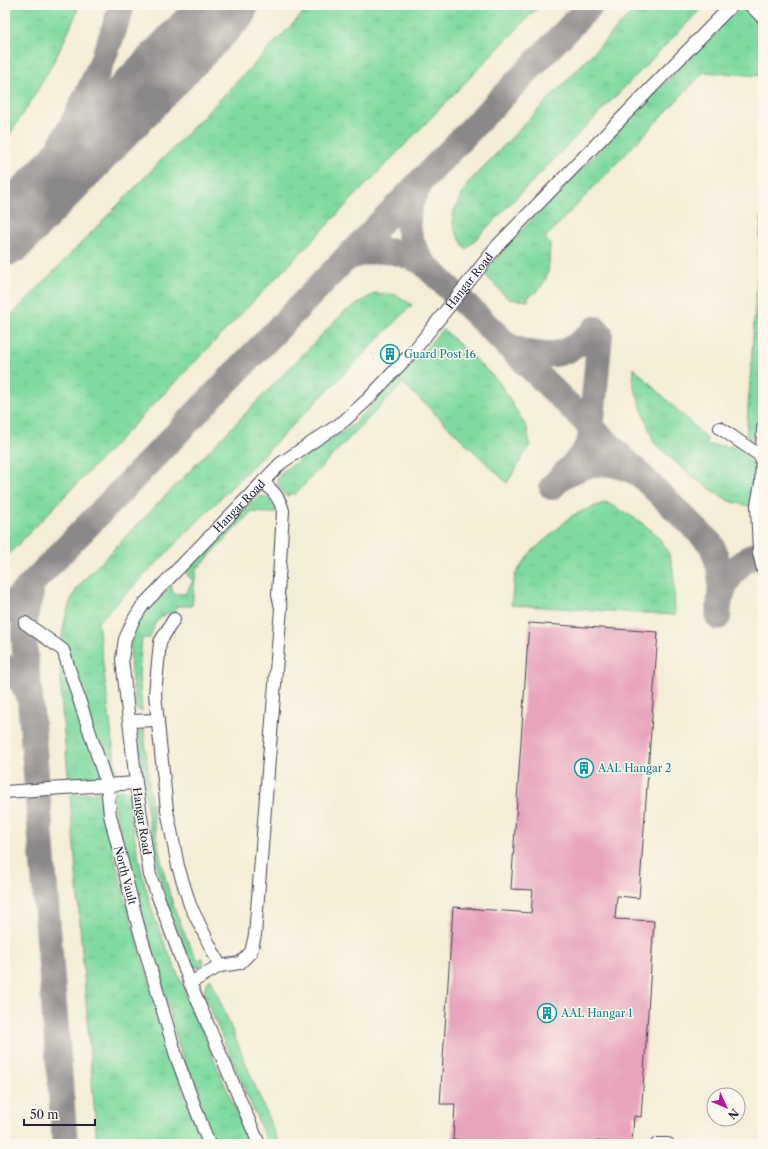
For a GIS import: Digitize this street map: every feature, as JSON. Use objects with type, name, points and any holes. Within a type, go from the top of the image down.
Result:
[{"type":"street","name":"Hangar Road","points":[[259,1144],[190,983],[150,875],[136,783],[122,659],[125,639],[134,619],[143,605],[281,463],[344,421],[367,400],[416,348],[498,246],[732,5]]},
{"type":"street","points":[[750,5],[763,18]]},
{"type":"street","points":[[720,428],[762,456]]},
{"type":"street","points":[[763,428],[761,483],[757,505],[759,553],[763,570]]},
{"type":"street","points":[[190,983],[220,966],[240,963],[251,952],[255,935],[281,608],[278,595],[283,511],[281,502],[277,495],[263,481]]},
{"type":"street","points":[[174,618],[160,642],[155,694],[167,810],[178,866],[190,905],[220,966]]},
{"type":"street","name":"North Vault","points":[[25,623],[63,650],[107,785],[110,815],[139,929],[177,1059],[208,1144]]},
{"type":"street","points":[[129,722],[158,720]]},
{"type":"street","points":[[5,792],[136,783]]},
{"type":"street","points":[[657,1144],[668,1144]]},
{"type":"green space","points":[[5,5],[79,5],[73,22],[56,57],[5,141]]},
{"type":"green space","points":[[311,5],[540,5],[5,558],[5,322]]},
{"type":"green space","points":[[639,5],[705,5],[466,249],[455,230],[453,215],[455,208],[469,182]]},
{"type":"green space","points":[[740,6],[747,10],[763,26],[763,76],[704,72],[545,238],[550,244],[547,274],[545,281],[536,292],[528,297],[528,301],[508,299],[484,273],[513,239]]},
{"type":"green space","points":[[763,192],[763,366],[758,440],[746,438]]},
{"type":"green space","points":[[375,293],[396,295],[412,305],[98,622],[117,779],[69,783],[62,711],[61,656],[63,630],[68,608],[77,589],[84,580],[343,313]]},
{"type":"green space","points":[[443,329],[499,382],[527,428],[530,445],[507,483],[403,383],[294,495],[292,493],[287,497],[278,486],[277,480],[283,471],[351,426],[402,375]]},
{"type":"green space","points":[[634,368],[707,439],[707,445],[737,447],[755,465],[754,507],[729,501],[691,476],[654,443],[633,384]]},
{"type":"green space","points":[[262,496],[273,503],[276,508],[275,513],[251,512],[196,570],[192,606],[176,606],[176,613],[167,613],[155,623],[150,638],[142,638],[139,675],[142,711],[136,709],[131,675],[130,650],[135,628],[140,619],[151,605],[172,585],[172,591],[175,594],[185,594],[193,581],[185,572],[254,500]]},
{"type":"green space","points":[[606,502],[644,525],[661,540],[667,549],[673,572],[675,615],[511,605],[515,575],[530,553],[573,515]]},
{"type":"green space","points":[[144,729],[153,816],[166,880],[180,923],[197,960],[203,958],[204,963],[201,968],[194,967],[181,940],[161,883],[154,853],[145,793],[139,732]]},
{"type":"green space","points":[[125,790],[128,794],[143,876],[157,925],[250,1144],[214,1144],[181,1054],[162,983],[131,882],[113,802],[114,791]]},
{"type":"green space","points":[[101,792],[104,814],[123,892],[172,1059],[202,1144],[97,1144],[70,795]]},
{"type":"green space","points":[[211,979],[279,1144],[268,1144],[205,997],[205,987]]},
{"type":"building","points":[[529,623],[658,632],[639,898],[617,896],[615,919],[654,921],[641,1117],[634,1116],[632,1144],[596,1141],[596,1144],[464,1144],[464,1141],[453,1140],[455,1104],[440,1104],[453,907],[531,913],[533,890],[511,889]]},
{"type":"taxiway","points":[[5,226],[42,175],[74,121],[101,65],[122,5]]},
{"type":"taxiway","points":[[5,611],[591,5]]},
{"type":"taxiway","points":[[418,188],[410,206],[408,225],[413,244],[422,262],[711,544],[720,572],[718,617]]},
{"type":"taxiway","points":[[345,259],[366,252],[384,251],[402,254],[422,262]]},
{"type":"taxiway","points":[[511,347],[535,354],[556,354],[576,346],[595,329]]},
{"type":"taxiway","points":[[552,487],[583,454],[590,441],[600,334]]},
{"type":"taxiway","points":[[565,475],[583,467],[601,464],[618,465],[637,473]]},
{"type":"taxiway","points":[[721,597],[727,582],[736,569],[748,559],[763,552]]},
{"type":"taxiway","points":[[31,594],[25,619],[24,646],[30,699],[65,1144]]},
{"type":"taxiway","points":[[5,667],[21,681],[30,697]]},
{"type":"runway","points":[[5,234],[226,5]]},
{"type":"place","name":"Guard Post 16","points":[[390,354]]},
{"type":"place","name":"AAL Hangar 2","points":[[584,768]]},
{"type":"place","name":"AAL Hangar 1","points":[[547,1013]]}]
